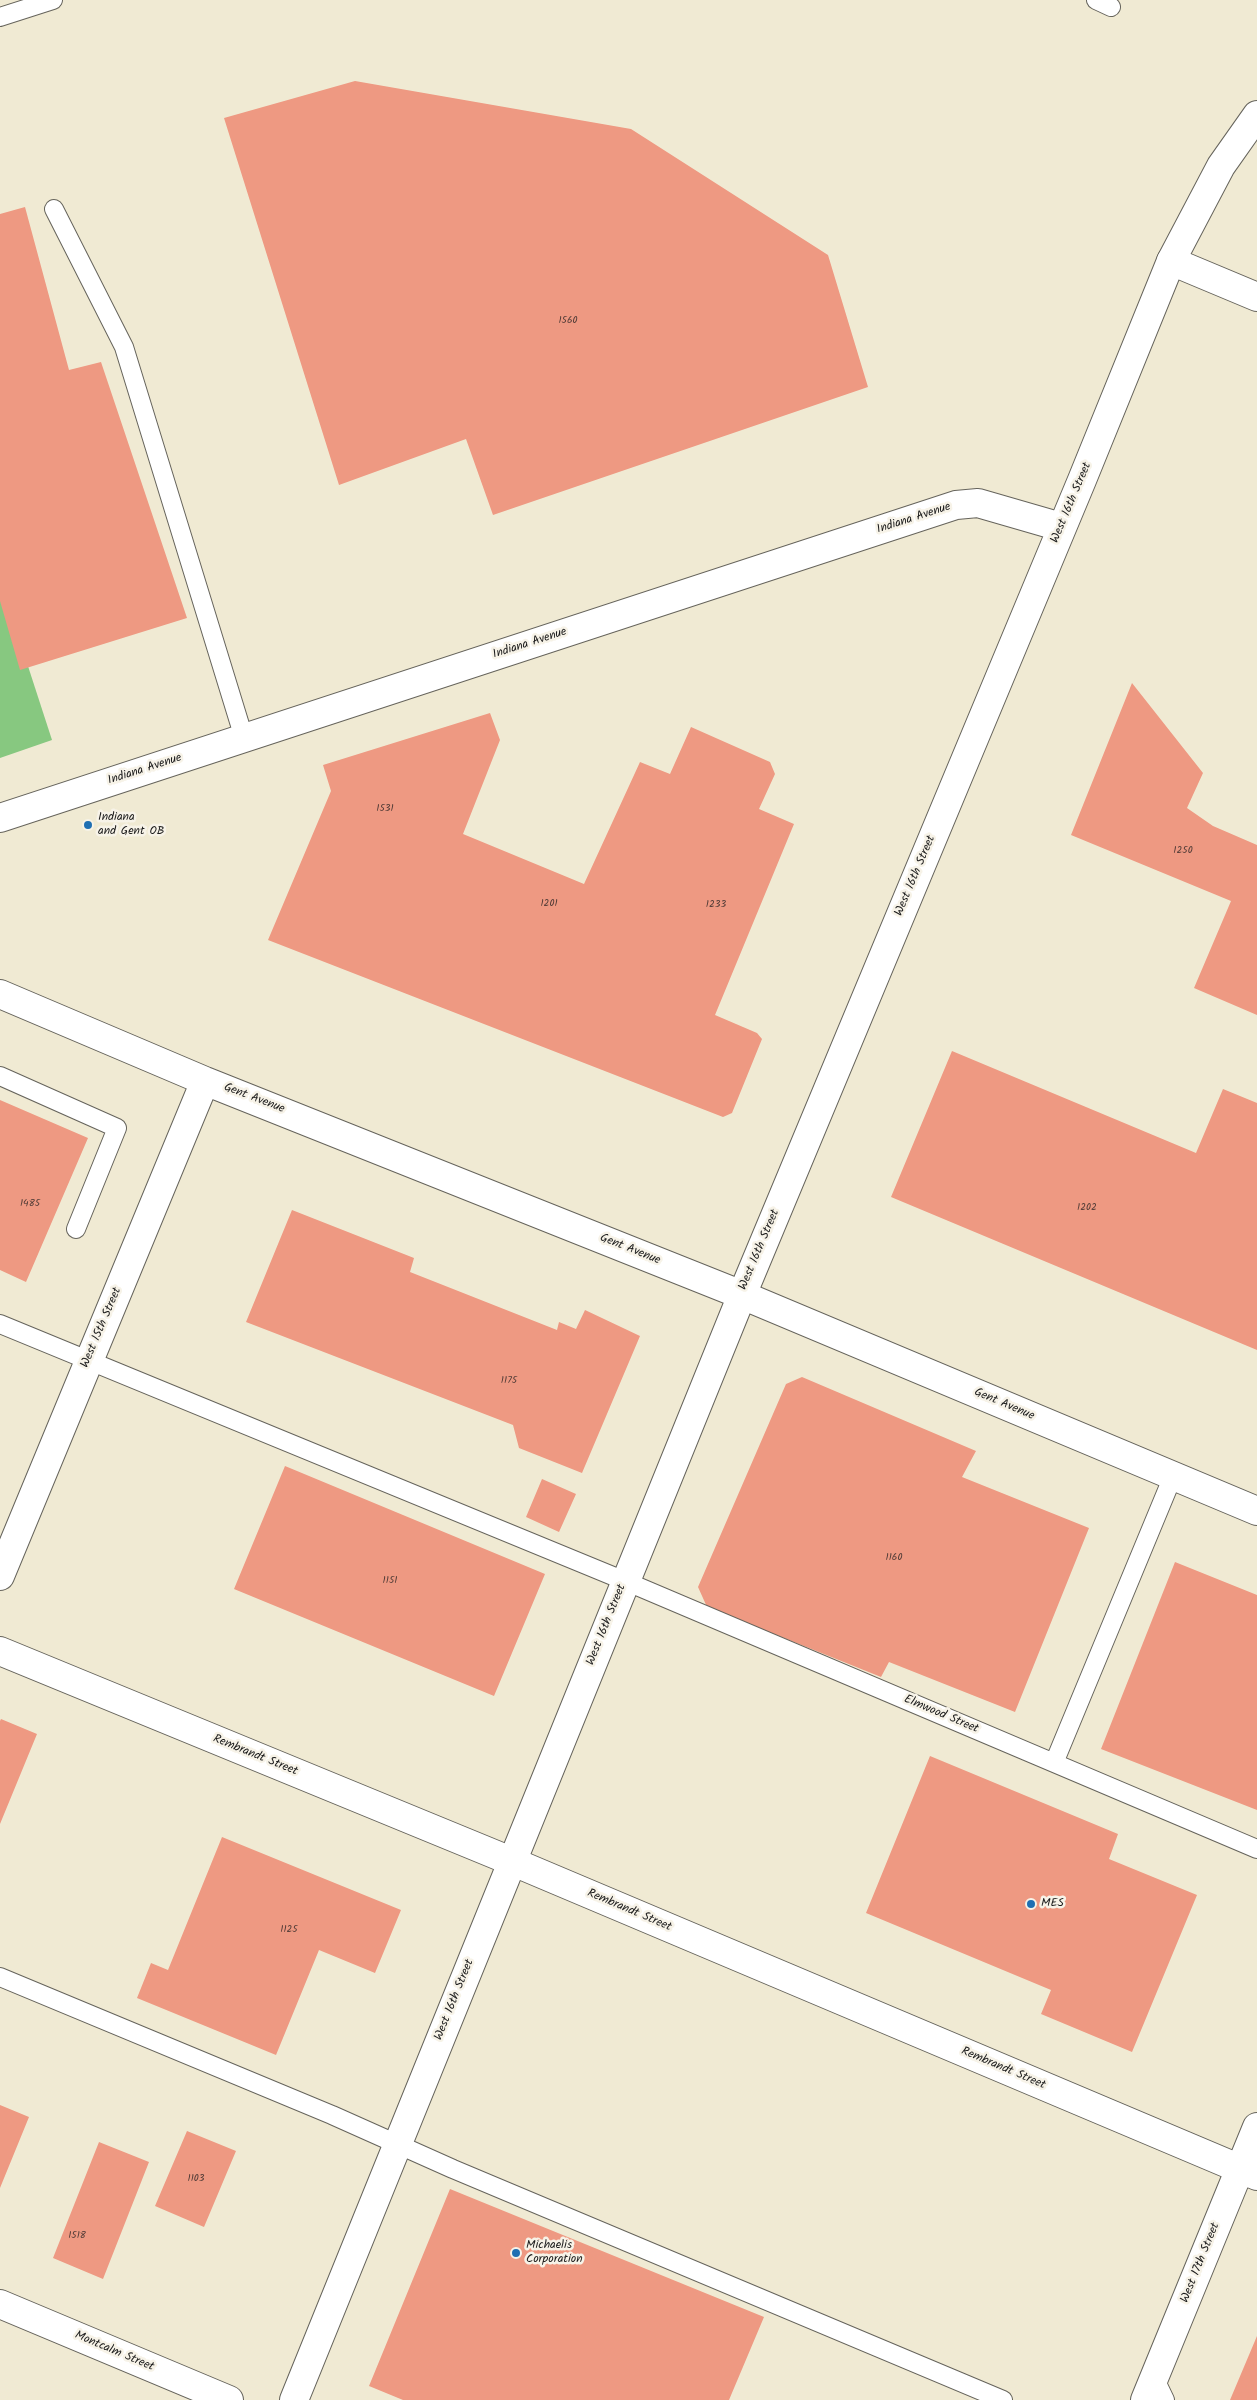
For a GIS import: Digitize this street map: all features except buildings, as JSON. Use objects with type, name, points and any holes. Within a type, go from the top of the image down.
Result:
[{"type":"street","name":"West 16th Street","points":[[294,2400],[625,1580],[1170,261],[1221,166],[1257,115]]},
{"type":"street","points":[[1170,261],[1257,297]]},
{"type":"street","name":"Indiana Avenue","points":[[0,818],[956,505],[978,503],[1061,527]]},
{"type":"street","name":"Gent Avenue","points":[[0,994],[205,1081],[742,1295],[1257,1511]]},
{"type":"street","name":"West 15th Street","points":[[0,1576],[205,1081]]},
{"type":"street","name":"Rembrandt Street","points":[[0,1651],[511,1861],[1248,2172]]},
{"type":"street","name":"West 17th Street","points":[[1154,2392],[1248,2172],[1257,2127]]},
{"type":"street","name":"Montcalm Street","points":[[0,2304],[229,2400]]},
{"type":"lane","points":[[0,17],[53,0]]},
{"type":"lane","points":[[54,209],[124,347],[244,738]]},
{"type":"lane","points":[[0,1076],[117,1128],[76,1229]]},
{"type":"lane","points":[[0,1324],[89,1361]]},
{"type":"lane","name":"Elmwood Street","points":[[89,1361],[625,1580],[1257,1849]]},
{"type":"lane","points":[[1054,1763],[1173,1476]]},
{"type":"lane","points":[[0,1977],[397,2142],[453,2169],[1003,2400]]},
{"type":"green space","points":[[0,580],[52,740],[0,758]]},
{"type":"place","name":"Indiana and Gent OB","points":[[88,825]]},
{"type":"place","name":"MES","points":[[1031,1904]]},
{"type":"place","name":"Michaelis Corporation","points":[[516,2253]]}]
